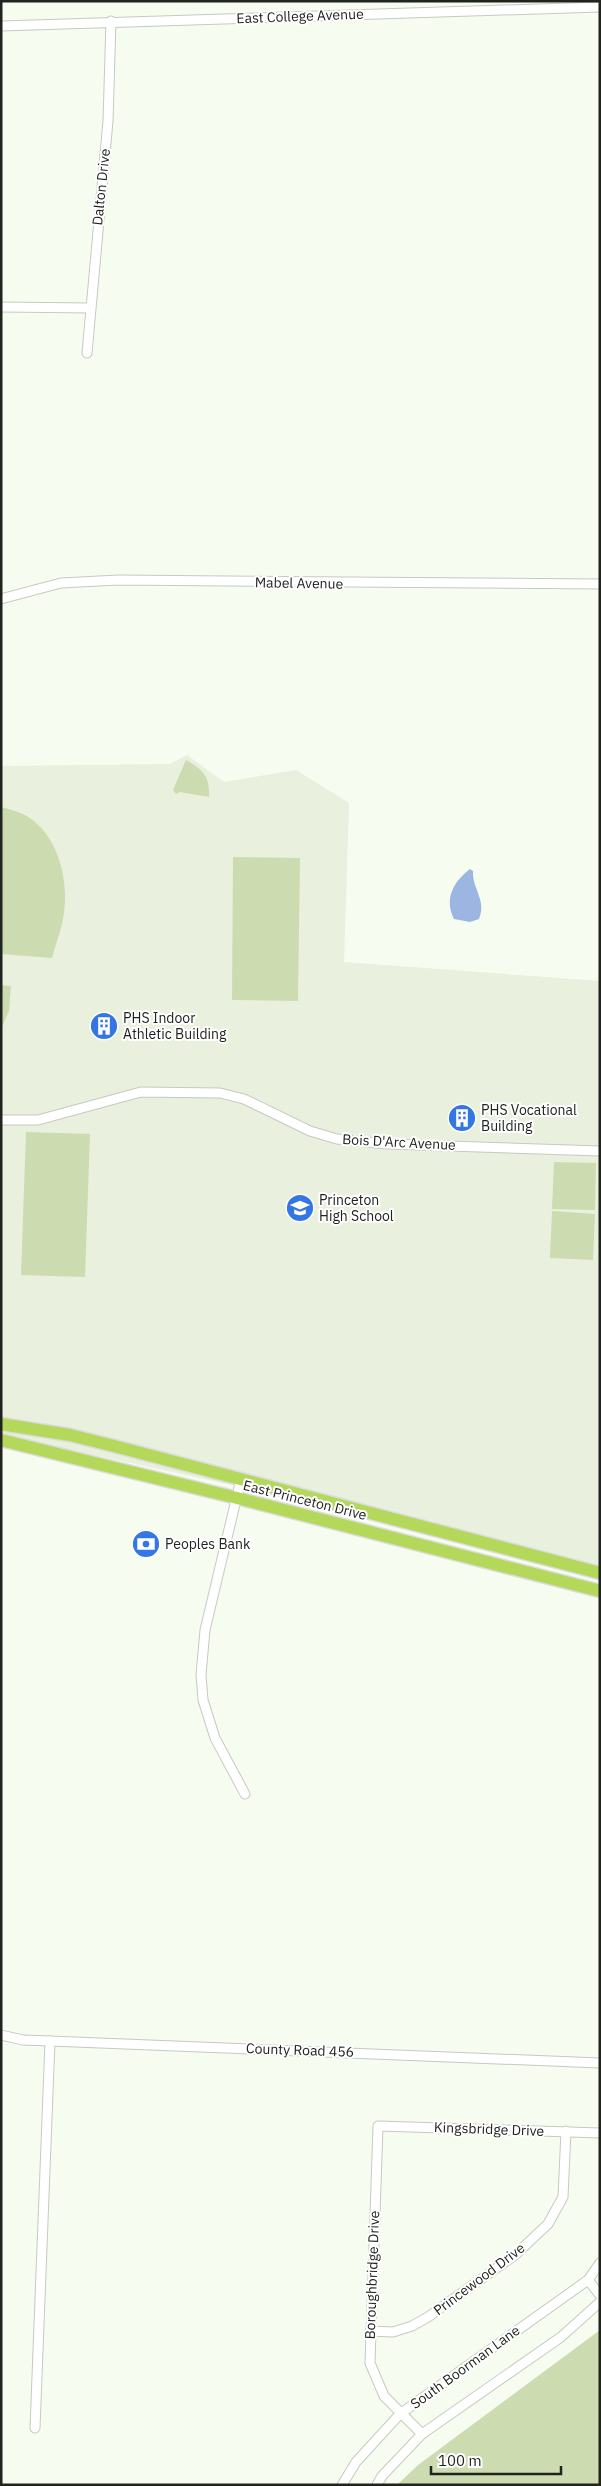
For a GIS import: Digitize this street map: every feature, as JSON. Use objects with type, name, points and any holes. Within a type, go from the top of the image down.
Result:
[{"type":"highway","name":"East Princeton Drive","points":[[1,1424],[70,1436],[600,1572]]},
{"type":"highway","points":[[66,1457],[70,1436]]},
{"type":"highway","name":"East Princeton Drive","points":[[1,1440],[237,1498],[600,1592]]},
{"type":"street","name":"East College Avenue","points":[[1,26],[111,21],[600,7]]},
{"type":"street","name":"Dalton Drive","points":[[87,353],[108,121],[111,21]]},
{"type":"street","points":[[1,307],[90,308]]},
{"type":"street","name":"Mabel Avenue","points":[[1,599],[60,584],[118,580],[600,584]]},
{"type":"street","name":"Bois D'Arc Avenue","points":[[1,1120],[38,1120],[141,1092],[220,1093],[244,1099],[310,1131],[337,1139],[387,1144],[600,1152]]},
{"type":"street","points":[[241,1479],[205,1630],[201,1675],[203,1700],[215,1738],[245,1794]]},
{"type":"street","name":"County Road 456","points":[[1,2035],[23,2040],[316,2050],[600,2063]]},
{"type":"street","points":[[36,2428],[50,2041]]},
{"type":"street","name":"Kingsbridge Drive","points":[[378,2126],[600,2133]]},
{"type":"street","name":"Boroughbridge Drive","points":[[378,2126],[370,2363],[384,2396],[422,2434]]},
{"type":"street","name":"Princewood Drive","points":[[370,2331],[393,2332],[428,2317],[515,2255],[548,2224],[563,2196],[566,2131]]},
{"type":"street","name":"South Boorman Lane","points":[[342,2485],[356,2462],[400,2414],[588,2280],[600,2263]]},
{"type":"street","points":[[588,2280],[600,2295]]},
{"type":"street","points":[[377,2485],[382,2476],[422,2434],[561,2337],[600,2302]]},
{"type":"shaded area","name":"Princeton High School","points":[[187,755],[224,782],[296,770],[349,803],[344,962],[600,981],[600,1565],[1,1435],[1,766],[170,764]]},
{"type":"green space","points":[[186,760],[204,774],[207,779],[209,797],[180,792],[176,794],[173,790]]},
{"type":"green space","points":[[1,807],[21,813],[35,822],[52,844],[58,857],[62,871],[65,899],[62,924],[52,958],[1,954]]},
{"type":"green space","points":[[233,857],[300,858],[298,1001],[232,1000]]},
{"type":"green space","points":[[1,985],[11,986],[9,1011],[1,1029]]},
{"type":"green space","points":[[26,1132],[90,1134],[85,1277],[21,1275]]},
{"type":"green space","points":[[554,1162],[596,1163],[595,1210],[552,1209]]},
{"type":"green space","points":[[552,1211],[595,1214],[593,1260],[550,1258]]},
{"type":"green space","points":[[600,2330],[600,2485],[397,2485],[418,2465]]},
{"type":"water","points":[[470,869],[473,871],[481,912],[479,919],[470,922],[454,919],[451,912],[450,898],[459,879]]},
{"type":"place","name":"PHS Indoor Athletic Building","points":[[104,1026]]},
{"type":"place","name":"PHS Vocational Building","points":[[462,1118]]},
{"type":"place","name":"Princeton High School","points":[[300,1208]]},
{"type":"place","name":"Peoples Bank","points":[[146,1544]]}]
